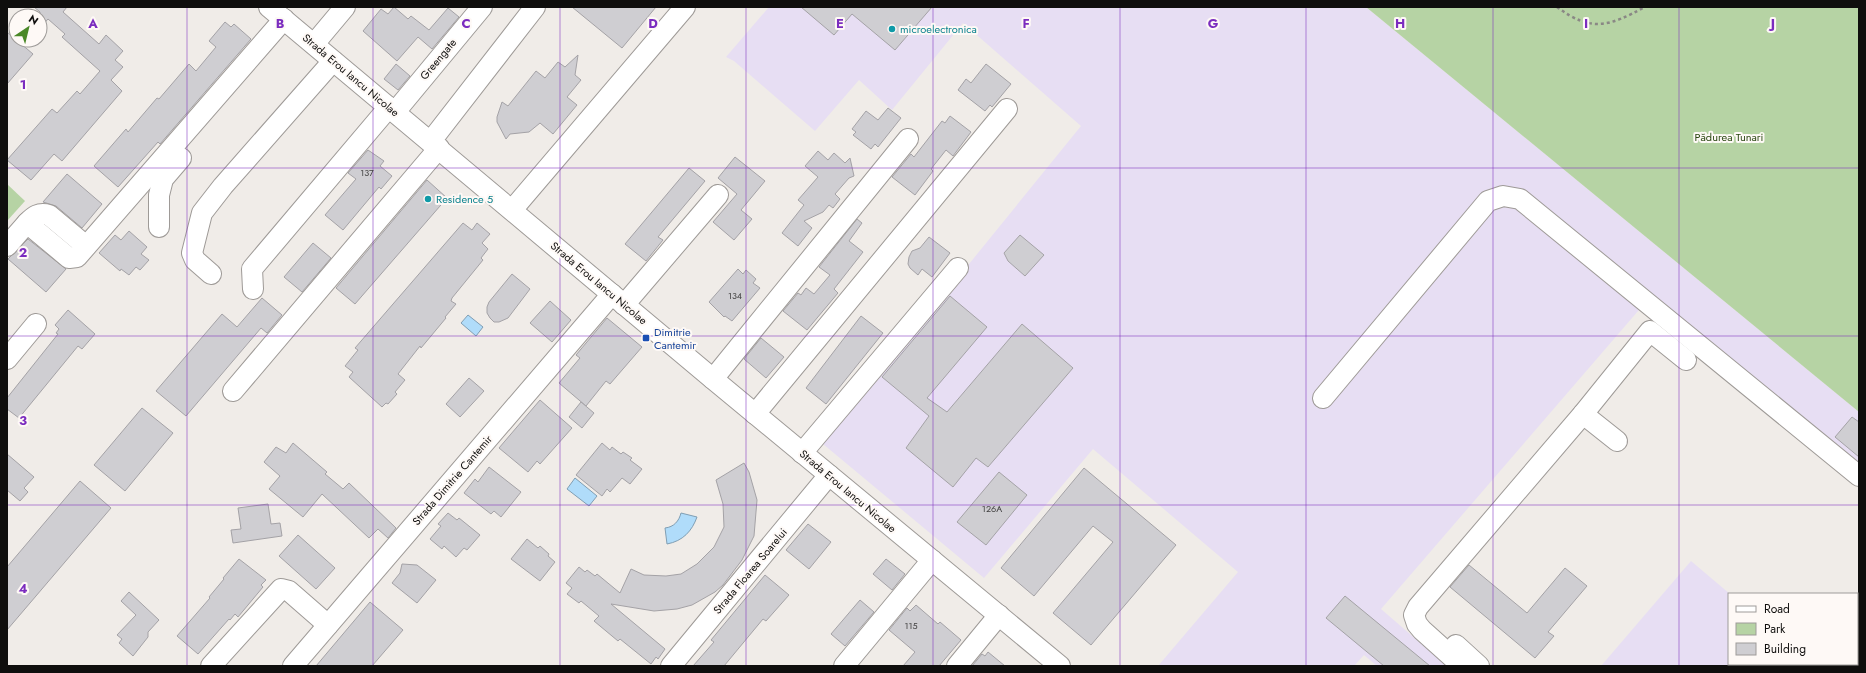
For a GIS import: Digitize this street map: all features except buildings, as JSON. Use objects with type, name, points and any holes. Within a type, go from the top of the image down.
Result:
[{"type":"street","points":[[314,44],[345,7]]},
{"type":"street","name":"Greengate","points":[[253,289],[252,269],[482,7]]},
{"type":"street","points":[[233,391],[435,144],[535,7]]},
{"type":"street","points":[[512,210],[685,7]]},
{"type":"street","points":[[159,227],[159,195],[163,179],[278,14]]},
{"type":"street","points":[[7,246],[27,223],[69,258],[77,257],[278,14]]},
{"type":"street","name":"Strada Erou Iancu Nicolae","points":[[278,14],[435,144],[618,300],[1060,666]]},
{"type":"street","points":[[211,274],[195,260],[192,253],[202,213],[223,186],[333,61]]},
{"type":"street","points":[[755,414],[1007,109]]},
{"type":"street","points":[[713,379],[908,138]]},
{"type":"street","name":"Strada Dimitrie Cantemir","points":[[293,666],[618,300],[718,195]]},
{"type":"street","points":[[1323,398],[1488,201],[1503,196],[1520,199],[1859,476]]},
{"type":"street","points":[[802,453],[958,268]]},
{"type":"street","points":[[1462,666],[1417,624],[1414,615],[1418,607],[1664,316]]},
{"type":"street","points":[[7,358],[36,324]]},
{"type":"street","points":[[1650,331],[1686,360]]},
{"type":"street","points":[[1582,414],[1617,441]]},
{"type":"street","name":"Strada Floarea Soarelui","points":[[671,666],[829,475]]},
{"type":"street","points":[[844,666],[932,560]]},
{"type":"street","points":[[211,666],[281,589],[289,591],[328,625]]},
{"type":"street","points":[[1418,607],[1433,624],[1479,666]]},
{"type":"street","points":[[957,666],[999,615]]},
{"type":"path","points":[[1557,7],[1571,17],[1587,23],[1605,24],[1621,19],[1645,7]]},
{"type":"shaded area","points":[[769,7],[1366,7],[1859,412],[1859,468],[1651,296],[1381,609],[1447,666],[1377,666],[1364,655],[1354,666],[1158,666],[1238,572],[1093,449],[984,578],[823,444],[1081,126],[963,23],[892,110],[859,80],[815,131],[734,61],[726,57]]},
{"type":"shaded area","points":[[1691,561],[1729,593],[1728,665],[1814,666],[1601,666]]},
{"type":"green space","name":"Pădurea Tunari","points":[[1366,7],[1859,7],[1859,412]]},
{"type":"green space","points":[[7,184],[25,201],[7,221]]},
{"type":"water","points":[[468,315],[483,327],[476,336],[461,323]]},
{"type":"water","points":[[575,478],[597,496],[589,506],[567,489]]},
{"type":"water","points":[[681,513],[697,517],[690,531],[686,535],[673,543],[667,544],[665,528],[676,523]]},
{"type":"place","name":"microelectronica","points":[[892,29]]},
{"type":"place","name":"Residence 5","points":[[428,199]]},
{"type":"place","name":"Dimitrie Cantemir","points":[[646,338]]}]
